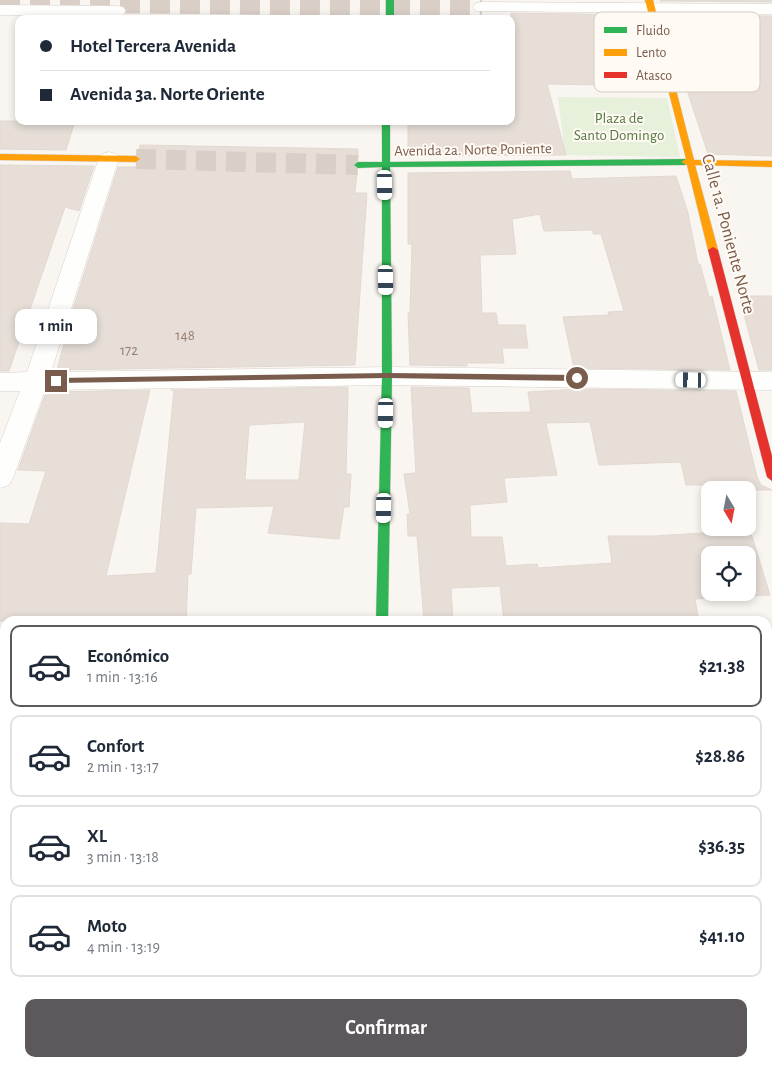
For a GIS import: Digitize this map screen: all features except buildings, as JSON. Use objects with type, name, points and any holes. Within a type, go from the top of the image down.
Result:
[{"type":"main road","points":[[390,0],[390,15]]},
{"type":"main road","name":"Calle 1a. Poniente Norte","points":[[673,92],[772,477]]},
{"type":"main road","points":[[382,616],[387,376],[386,125]]},
{"type":"main road","points":[[0,157],[136,159]]},
{"type":"main road","name":"Avenida 2a. Norte Poniente","points":[[358,165],[691,162],[772,164]]},
{"type":"street","points":[[482,7],[651,4],[772,10]]},
{"type":"street","points":[[0,10],[117,11]]},
{"type":"street","points":[[0,478],[36,381],[109,158]]},
{"type":"street","points":[[0,382],[387,376],[772,381]]},
{"type":"green space","name":"Plaza de Santo Domingo","points":[[558,97],[667,98],[680,157],[565,155]]},
{"type":"tunnel","points":[[0,2],[482,7]]},
{"type":"tunnel","points":[[136,159],[358,165]]},
{"type":"traffic: fast","points":[[390,0],[390,15]]},
{"type":"traffic: fast","points":[[382,616],[387,376],[386,125]]},
{"type":"traffic: fast","points":[[358,165],[685,162]]},
{"type":"traffic: slow","points":[[649,0],[652,12]]},
{"type":"traffic: slow","points":[[673,92],[713,250]]},
{"type":"traffic: slow","points":[[0,157],[136,159]]},
{"type":"traffic: slow","points":[[685,162],[772,164]]},
{"type":"traffic: jam","points":[[713,250],[772,477]]},
{"type":"route","points":[[56,381],[387,376],[577,378]]}]
